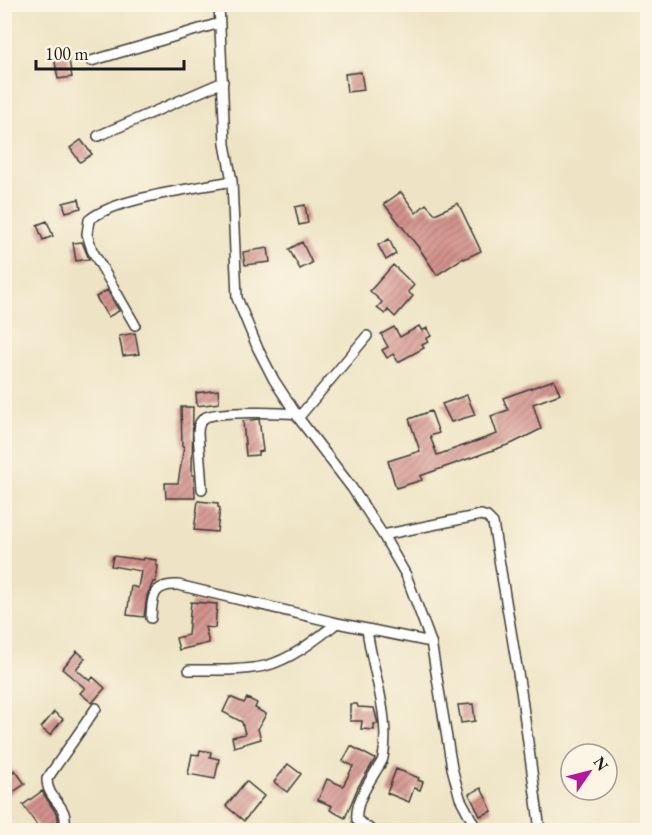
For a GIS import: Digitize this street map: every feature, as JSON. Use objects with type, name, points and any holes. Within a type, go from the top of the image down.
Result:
[{"type":"street","points":[[219,4],[225,144],[232,181],[237,298],[254,341],[274,380],[383,535],[406,575],[431,642],[452,768],[460,798],[477,831]]},
{"type":"street","points":[[91,61],[220,23]]},
{"type":"street","points":[[98,136],[223,82]]},
{"type":"street","points":[[135,325],[92,250],[87,234],[89,220],[99,212],[124,203],[232,181]]},
{"type":"street","points":[[298,416],[367,336]]},
{"type":"street","points":[[202,489],[198,426],[207,417],[276,412],[298,416]]},
{"type":"street","points":[[383,535],[481,515],[493,523],[521,691],[540,831]]},
{"type":"street","points":[[151,618],[152,600],[156,591],[166,585],[178,585],[337,623],[431,642]]},
{"type":"street","points":[[189,670],[252,668],[267,665],[309,645],[337,623]]},
{"type":"street","points":[[367,629],[370,657],[381,699],[384,728],[383,759],[356,813],[357,820],[371,831]]},
{"type":"street","points":[[64,831],[65,813],[49,791],[47,779],[96,708]]},
{"type":"building","points":[[68,55],[72,77],[58,79],[54,57]]},
{"type":"building","points":[[361,72],[364,90],[347,92],[345,74]]},
{"type":"building","points":[[81,140],[92,154],[80,162],[70,148]]},
{"type":"building","points":[[401,192],[416,213],[426,204],[435,214],[458,203],[481,251],[463,258],[437,275],[384,204]]},
{"type":"building","points":[[79,199],[81,208],[66,212],[63,203]]},
{"type":"building","points":[[305,205],[308,223],[299,225],[295,207]]},
{"type":"building","points":[[47,221],[53,236],[43,240],[37,225]]},
{"type":"building","points":[[389,239],[396,254],[386,260],[378,245]]},
{"type":"building","points":[[82,242],[89,259],[76,261],[73,243]]},
{"type":"building","points":[[302,242],[312,263],[300,269],[289,249]]},
{"type":"building","points":[[268,248],[270,262],[245,265],[243,252]]},
{"type":"building","points":[[393,265],[414,285],[408,292],[413,296],[395,317],[388,310],[385,314],[377,308],[382,302],[370,291]]},
{"type":"building","points":[[107,290],[119,311],[108,317],[96,297]]},
{"type":"building","points":[[419,326],[422,331],[427,328],[431,336],[426,339],[428,342],[422,345],[424,348],[398,362],[393,354],[387,358],[382,350],[388,347],[381,334],[394,327],[400,337]]},
{"type":"building","points":[[135,333],[139,354],[123,356],[119,336]]},
{"type":"building","points":[[554,380],[560,394],[533,404],[541,429],[513,443],[420,476],[422,480],[396,488],[388,461],[420,451],[409,419],[431,411],[439,433],[430,436],[437,455],[497,434],[491,416],[508,410],[503,398]]},
{"type":"building","points":[[218,390],[219,403],[197,406],[196,393]]},
{"type":"building","points":[[467,395],[475,415],[451,422],[442,404]]},
{"type":"building","points":[[181,407],[193,407],[192,475],[194,475],[195,498],[166,498],[165,483],[178,483],[184,446],[182,446]]},
{"type":"building","points":[[259,419],[263,451],[258,452],[258,455],[246,456],[243,421]]},
{"type":"building","points":[[198,501],[218,503],[220,508],[217,532],[194,530]]},
{"type":"building","points":[[113,556],[157,560],[156,582],[153,582],[147,596],[144,617],[127,615],[131,586],[138,588],[141,571],[111,566]]},
{"type":"building","points":[[191,602],[217,604],[215,628],[205,627],[209,643],[179,650],[176,638],[188,635]]},
{"type":"building","points":[[77,651],[85,658],[76,669],[90,681],[93,677],[105,688],[92,703],[80,693],[85,688],[62,669]]},
{"type":"building","points":[[230,697],[244,703],[247,698],[257,703],[255,708],[266,714],[258,729],[261,739],[234,747],[232,737],[245,734],[242,722],[223,712]]},
{"type":"building","points":[[350,704],[374,708],[378,724],[374,724],[374,730],[361,729],[362,721],[350,721]]},
{"type":"building","points":[[473,704],[475,721],[461,723],[458,705]]},
{"type":"building","points":[[54,712],[63,719],[50,735],[41,728]]},
{"type":"building","points":[[351,746],[375,759],[358,787],[345,818],[330,810],[332,806],[318,800],[327,779],[343,786],[353,766],[343,761]]},
{"type":"building","points":[[200,750],[211,752],[210,757],[219,759],[215,779],[188,774],[192,754],[199,755]]},
{"type":"building","points":[[4,755],[13,772],[15,770],[25,784],[4,798]]},
{"type":"building","points":[[288,764],[301,774],[287,792],[274,782]]},
{"type":"building","points":[[396,769],[419,778],[418,780],[423,782],[420,790],[414,788],[409,802],[387,793]]},
{"type":"building","points":[[246,781],[264,796],[244,821],[226,806]]},
{"type":"building","points":[[481,788],[492,811],[480,816],[469,794]]},
{"type":"building","points":[[42,791],[58,816],[58,827],[53,831],[41,831],[23,805]]}]
